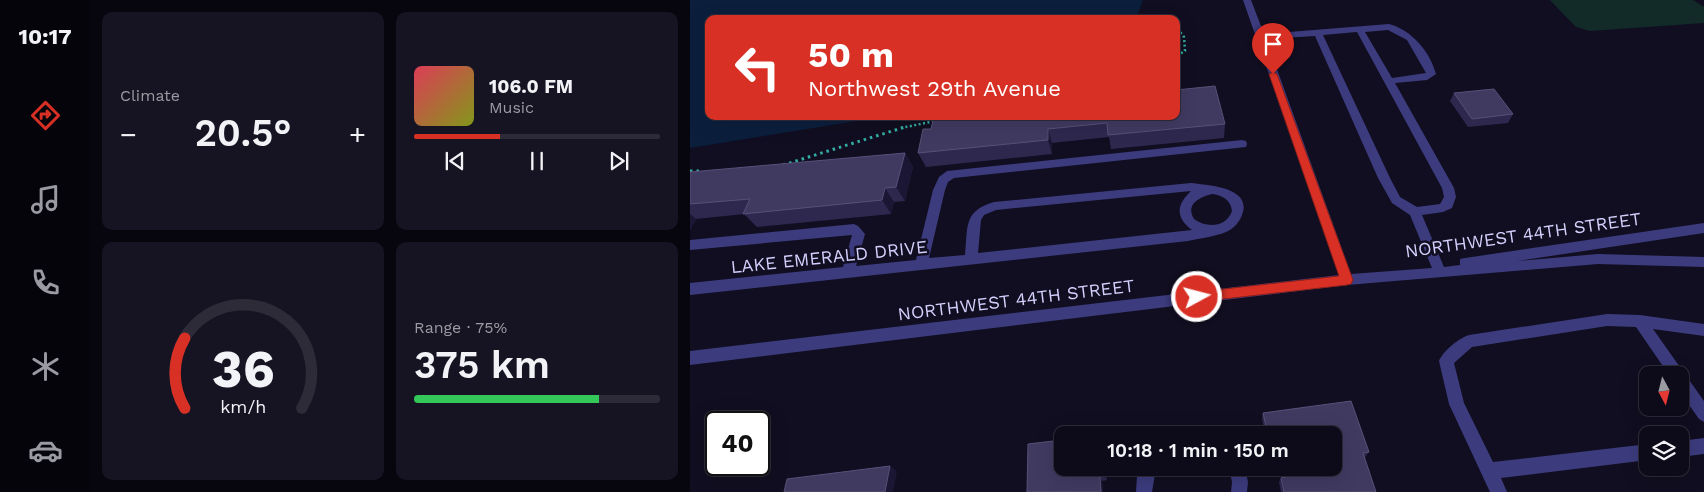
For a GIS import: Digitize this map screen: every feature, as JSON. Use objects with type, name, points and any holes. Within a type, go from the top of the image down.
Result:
[{"type":"street","points":[[1247,0],[1347,280]]},
{"type":"street","points":[[1260,37],[1389,27],[1406,33],[1431,72],[1427,77],[1389,80]]},
{"type":"street","points":[[1360,30],[1448,188],[1450,197],[1448,205],[1443,208],[1414,212]]},
{"type":"street","points":[[1318,33],[1384,178],[1396,200],[1414,212],[1438,267]]},
{"type":"street","points":[[922,264],[939,190],[943,180],[951,174],[1242,144]]},
{"type":"street","name":"LAKE EMERALD DRIVE","points":[[690,289],[1188,236],[1224,229],[1232,224],[1237,217],[1238,209],[1236,201],[1229,195],[1191,187],[994,206],[980,212],[975,220],[971,259]]},
{"type":"street","points":[[1210,190],[1191,196],[1186,203],[1184,211],[1193,225],[1202,230],[1213,231]]},
{"type":"street","name":"NORTHWEST 44TH STREET","points":[[690,358],[1347,280],[1704,228]]},
{"type":"street","points":[[690,245],[854,229],[858,234],[858,240],[848,272]]},
{"type":"street","name":"NORTHWEST 44TH STREET","points":[[1347,280],[1598,260],[1704,262]]},
{"type":"street","points":[[1499,492],[1457,404],[1446,361],[1469,341],[1607,320],[1640,321],[1704,330]]},
{"type":"street","points":[[1640,321],[1671,366]]},
{"type":"street","points":[[1689,393],[1704,414]]},
{"type":"street","points":[[1689,448],[1704,446]]},
{"type":"street","points":[[1489,471],[1639,453]]},
{"type":"street","points":[[1144,492],[1145,476]]},
{"type":"street","points":[[1239,476],[1239,492]]},
{"type":"path","points":[[1180,32],[1184,37],[1185,51],[1180,54]]},
{"type":"path","points":[[777,166],[908,126],[936,121]]},
{"type":"path","points":[[690,171],[710,171]]},
{"type":"green space","points":[[1550,0],[1693,0],[1704,7],[1704,23],[1590,31],[1576,27]]},
{"type":"water","points":[[690,0],[1143,0],[1137,15],[705,15],[705,120],[863,120],[690,148]]},
{"type":"building","points":[[1215,86],[1225,124],[1108,135],[1107,123],[1048,129],[1048,140],[918,153],[923,129],[931,129],[933,120],[1180,120],[1180,90]]},
{"type":"building","points":[[1494,89],[1513,114],[1472,119],[1454,93]]},
{"type":"building","points":[[905,153],[896,187],[885,188],[882,200],[743,214],[750,199],[690,204],[690,172]]},
{"type":"building","points":[[1351,401],[1369,452],[1363,453],[1376,492],[1284,492],[1281,478],[1289,476],[1342,476],[1342,426],[1266,426],[1263,413]]},
{"type":"building","points":[[1054,441],[1054,476],[1105,476],[1100,477],[1101,492],[1027,492],[1028,444]]},
{"type":"building","points":[[890,466],[885,492],[784,492],[787,479]]},
{"type":"route","points":[[1197,297],[1347,280],[1273,74]]}]
